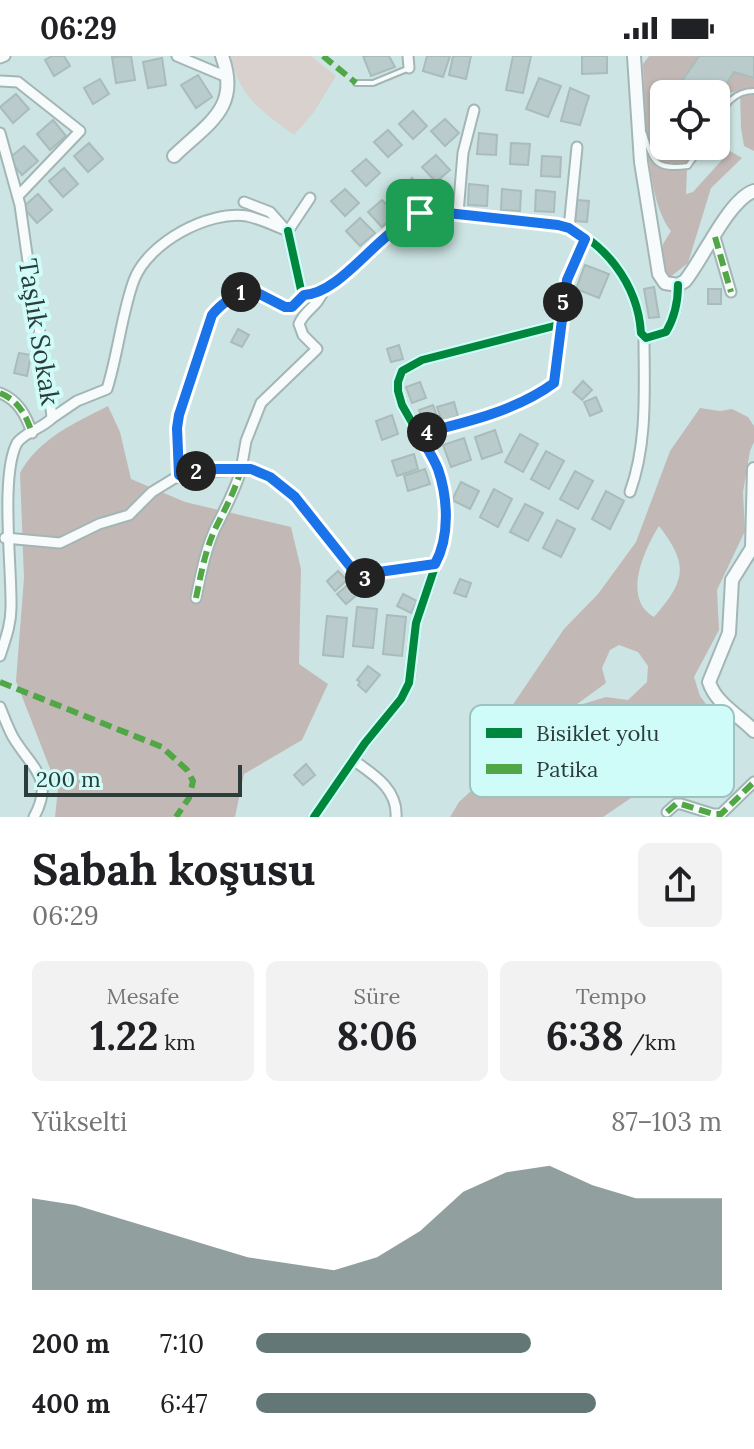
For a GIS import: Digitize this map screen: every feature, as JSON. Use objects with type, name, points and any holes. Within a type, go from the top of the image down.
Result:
[{"type":"street","points":[[177,56],[227,77]]},
{"type":"street","points":[[174,156],[222,109],[228,94],[222,56]]},
{"type":"street","points":[[408,56],[409,68]]},
{"type":"street","points":[[634,56],[641,162],[659,274],[665,283],[678,285],[685,281],[734,206],[754,191]]},
{"type":"street","points":[[0,81],[18,82],[80,131],[18,196]]},
{"type":"street","points":[[458,213],[463,153],[474,110]]},
{"type":"street","name":"Taşlık Sokak","points":[[0,133],[18,196],[35,311],[40,323],[41,358],[52,403],[52,418],[17,442],[9,459],[4,502],[11,609],[0,656]]},
{"type":"street","points":[[569,228],[577,147]]},
{"type":"street","points":[[288,231],[310,198]]},
{"type":"street","points":[[244,202],[270,212],[288,231],[304,295]]},
{"type":"street","points":[[304,295],[312,295],[325,287],[358,262],[383,237],[411,217],[429,211],[569,228],[611,258],[620,271],[644,336],[643,431],[637,473],[630,492]]},
{"type":"street","points":[[52,418],[77,401],[107,389],[134,280],[154,253],[182,230],[222,216],[246,216],[288,231]]},
{"type":"street","points":[[715,237],[731,292]]},
{"type":"street","points":[[419,434],[528,400],[554,383],[567,280],[585,239]]},
{"type":"street","points":[[644,336],[666,332],[678,300],[678,285]]},
{"type":"street","points":[[196,598],[203,560],[236,488],[246,441],[261,403],[317,349],[303,335],[299,324],[302,317],[321,300],[325,287]]},
{"type":"street","points":[[179,475],[179,415],[212,315],[244,290],[260,293],[285,307],[298,303],[304,295]]},
{"type":"street","points":[[314,817],[353,760],[391,715],[409,683],[416,623],[446,534],[438,468],[398,391],[402,371],[422,360],[562,324]]},
{"type":"street","points":[[0,393],[14,401],[27,417],[32,433]]},
{"type":"street","points":[[5,538],[60,543],[99,524],[129,515],[152,492],[179,475],[213,469],[251,469],[270,477],[295,497],[361,580],[379,572],[435,564]]},
{"type":"street","points":[[724,705],[711,690],[709,682],[729,633],[732,580],[753,550],[754,469]]},
{"type":"street","points":[[0,707],[12,736],[42,777],[43,801],[34,817]]},
{"type":"street","points":[[734,713],[752,726]]},
{"type":"street","points":[[353,760],[377,777],[389,791],[396,807],[396,817]]},
{"type":"street","points":[[667,812],[676,804],[681,804],[721,814],[754,782]]},
{"type":"lane","points":[[356,83],[373,83],[409,68]]},
{"type":"lane","points":[[730,100],[743,91],[754,91]]},
{"type":"lane","points":[[638,117],[650,154]]},
{"type":"lane","points":[[652,160],[664,167],[688,166],[692,160]]},
{"type":"shaded area","points":[[231,56],[311,56],[336,76],[314,112],[294,135],[262,111],[246,93]]},
{"type":"shaded area","points":[[649,56],[754,56],[754,151],[744,146],[740,91],[730,93],[730,80],[650,80],[650,160],[687,160],[686,194],[693,192],[722,160],[730,160],[730,151],[742,158],[711,188],[688,263],[669,278],[660,265],[663,244],[671,231],[662,216],[651,175],[643,64]]},
{"type":"shaded area","points":[[108,406],[120,432],[131,479],[185,502],[291,527],[301,569],[299,664],[328,684],[302,740],[244,774],[235,817],[55,817],[58,789],[16,681],[24,578],[20,473],[47,441]]},
{"type":"shaded area","points":[[700,408],[732,409],[748,417],[754,426],[754,442],[743,492],[745,531],[717,590],[719,630],[694,677],[707,705],[580,705],[606,697],[628,700],[647,682],[648,666],[638,652],[619,645],[610,650],[602,668],[606,683],[576,705],[513,705],[564,629],[598,594],[636,542],[670,451]],"holes":[[[659,526],[669,540],[680,572],[672,593],[654,617],[644,609],[639,598],[639,573]]]},
{"type":"shaded area","points":[[470,792],[470,797],[632,797],[603,817],[450,817]]},
{"type":"building","points":[[52,56],[64,56],[70,66],[54,76],[45,60]]},
{"type":"building","points":[[131,56],[135,80],[116,83],[112,57]]},
{"type":"building","points":[[363,56],[389,56],[395,67],[371,76]]},
{"type":"building","points":[[427,56],[450,56],[443,77],[423,71]]},
{"type":"building","points":[[453,56],[471,56],[466,79],[449,75]]},
{"type":"building","points":[[513,56],[531,56],[523,93],[506,90]]},
{"type":"building","points":[[582,56],[607,56],[607,73],[582,74]]},
{"type":"building","points":[[699,56],[754,56],[754,78],[734,72],[729,80],[683,80]]},
{"type":"building","points":[[162,58],[166,85],[148,88],[143,62]]},
{"type":"building","points":[[198,75],[212,97],[196,108],[181,85]]},
{"type":"building","points":[[539,78],[561,86],[548,117],[526,109]]},
{"type":"building","points":[[100,79],[109,94],[93,104],[84,88]]},
{"type":"building","points":[[570,88],[589,96],[580,125],[561,121]]},
{"type":"building","points":[[16,94],[29,109],[13,123],[0,107]]},
{"type":"building","points":[[413,111],[427,126],[413,139],[399,124]]},
{"type":"building","points":[[445,119],[459,133],[445,146],[431,131]]},
{"type":"building","points":[[53,120],[66,136],[50,150],[37,134]]},
{"type":"building","points":[[388,130],[402,145],[388,157],[374,142]]},
{"type":"building","points":[[479,133],[497,135],[496,155],[477,154]]},
{"type":"building","points":[[89,143],[103,159],[88,172],[74,156]]},
{"type":"building","points":[[511,143],[530,144],[528,165],[510,164]]},
{"type":"building","points":[[24,146],[38,161],[22,175],[8,159]]},
{"type":"building","points":[[436,155],[450,170],[436,182],[422,167]]},
{"type":"building","points":[[542,156],[561,157],[560,177],[541,176]]},
{"type":"building","points":[[366,159],[380,173],[366,186],[352,171]]},
{"type":"building","points":[[64,168],[78,184],[63,197],[49,181]]},
{"type":"building","points":[[412,178],[426,193],[412,205],[398,190]]},
{"type":"building","points":[[469,184],[488,186],[487,206],[468,205]]},
{"type":"building","points":[[345,189],[359,203],[345,216],[331,201]]},
{"type":"building","points":[[502,189],[521,191],[520,211],[501,210]]},
{"type":"building","points":[[536,190],[555,192],[554,212],[535,211]]},
{"type":"building","points":[[38,194],[52,210],[37,223],[23,207]]},
{"type":"building","points":[[382,200],[396,214],[382,227],[368,212]]},
{"type":"building","points":[[577,200],[589,201],[587,222],[575,221]]},
{"type":"building","points":[[360,218],[375,233],[360,246],[346,231]]},
{"type":"building","points":[[585,265],[609,274],[599,298],[576,289]]},
{"type":"building","points":[[654,287],[659,317],[649,318],[644,289]]},
{"type":"building","points":[[708,289],[721,289],[721,304],[708,304]]},
{"type":"building","points":[[238,329],[249,335],[242,347],[231,342]]},
{"type":"building","points":[[399,345],[403,359],[391,362],[387,349]]},
{"type":"building","points":[[19,353],[31,355],[27,376],[14,373]]},
{"type":"building","points":[[583,381],[592,390],[582,400],[573,392]]},
{"type":"building","points":[[420,382],[426,398],[412,403],[406,387]]},
{"type":"building","points":[[596,397],[602,411],[590,416],[584,402]]},
{"type":"building","points":[[454,402],[458,416],[442,421],[437,407]]},
{"type":"building","points":[[433,405],[439,421],[425,426],[419,410]]},
{"type":"building","points":[[392,415],[398,434],[382,440],[376,421]]},
{"type":"building","points":[[495,430],[502,452],[482,459],[475,437]]},
{"type":"building","points":[[520,434],[538,444],[523,472],[505,462]]},
{"type":"building","points":[[464,438],[471,460],[451,467],[443,445]]},
{"type":"building","points":[[546,451],[564,461],[549,489],[531,479]]},
{"type":"building","points":[[414,454],[418,469],[397,476],[392,461]]},
{"type":"building","points":[[425,469],[430,484],[408,491],[404,476]]},
{"type":"building","points":[[575,471],[593,481],[578,509],[560,499]]},
{"type":"building","points":[[461,482],[479,491],[470,509],[452,500]]},
{"type":"building","points":[[494,489],[512,499],[498,527],[480,517]]},
{"type":"building","points":[[606,491],[624,501],[610,529],[592,519]]},
{"type":"building","points":[[525,504],[543,513],[528,541],[510,532]]},
{"type":"building","points":[[557,520],[575,529],[561,557],[543,548]]},
{"type":"building","points":[[338,571],[347,580],[335,591],[327,581]]},
{"type":"building","points":[[460,579],[471,583],[466,597],[454,593]]},
{"type":"building","points":[[349,584],[358,594],[346,604],[337,594]]},
{"type":"building","points":[[403,594],[417,601],[411,613],[397,606]]},
{"type":"building","points":[[357,607],[377,609],[373,648],[353,646]]},
{"type":"building","points":[[387,615],[406,617],[402,656],[383,654]]},
{"type":"building","points":[[327,616],[347,618],[343,657],[323,655]]},
{"type":"building","points":[[368,666],[380,675],[366,692],[357,680]]},
{"type":"building","points":[[306,764],[315,775],[303,785],[294,775]]},
{"type":"marked path","points":[[323,56],[356,83]]},
{"type":"marked path","points":[[715,237],[731,292]]},
{"type":"marked path","points":[[0,393],[20,409],[32,433]]},
{"type":"marked path","points":[[196,598],[209,546],[241,470]]},
{"type":"marked path","points":[[0,682],[162,747],[187,770],[193,781],[189,798],[176,817]]},
{"type":"marked path","points":[[667,812],[676,804],[681,804],[721,814],[754,782]]},
{"type":"cycle path","points":[[288,231],[304,295],[334,282],[395,229],[429,211],[558,225],[575,231],[604,252],[626,281],[641,333],[646,338],[666,332],[672,321],[678,285]]},
{"type":"cycle path","points":[[314,817],[365,743],[401,699],[409,683],[416,623],[446,534],[438,468],[402,405],[398,391],[402,371],[422,360],[562,324],[567,280],[585,239]]},
{"type":"route","points":[[439,211],[558,225],[569,228],[585,239],[567,280],[554,383],[528,400],[419,434],[438,468],[443,490],[446,534],[442,553],[435,564],[379,572],[361,580],[295,497],[270,477],[251,469],[213,469],[179,475],[179,415],[212,315],[217,310],[250,289],[285,307],[292,307],[304,295],[312,295],[329,285],[383,237],[420,213],[439,211]]}]
